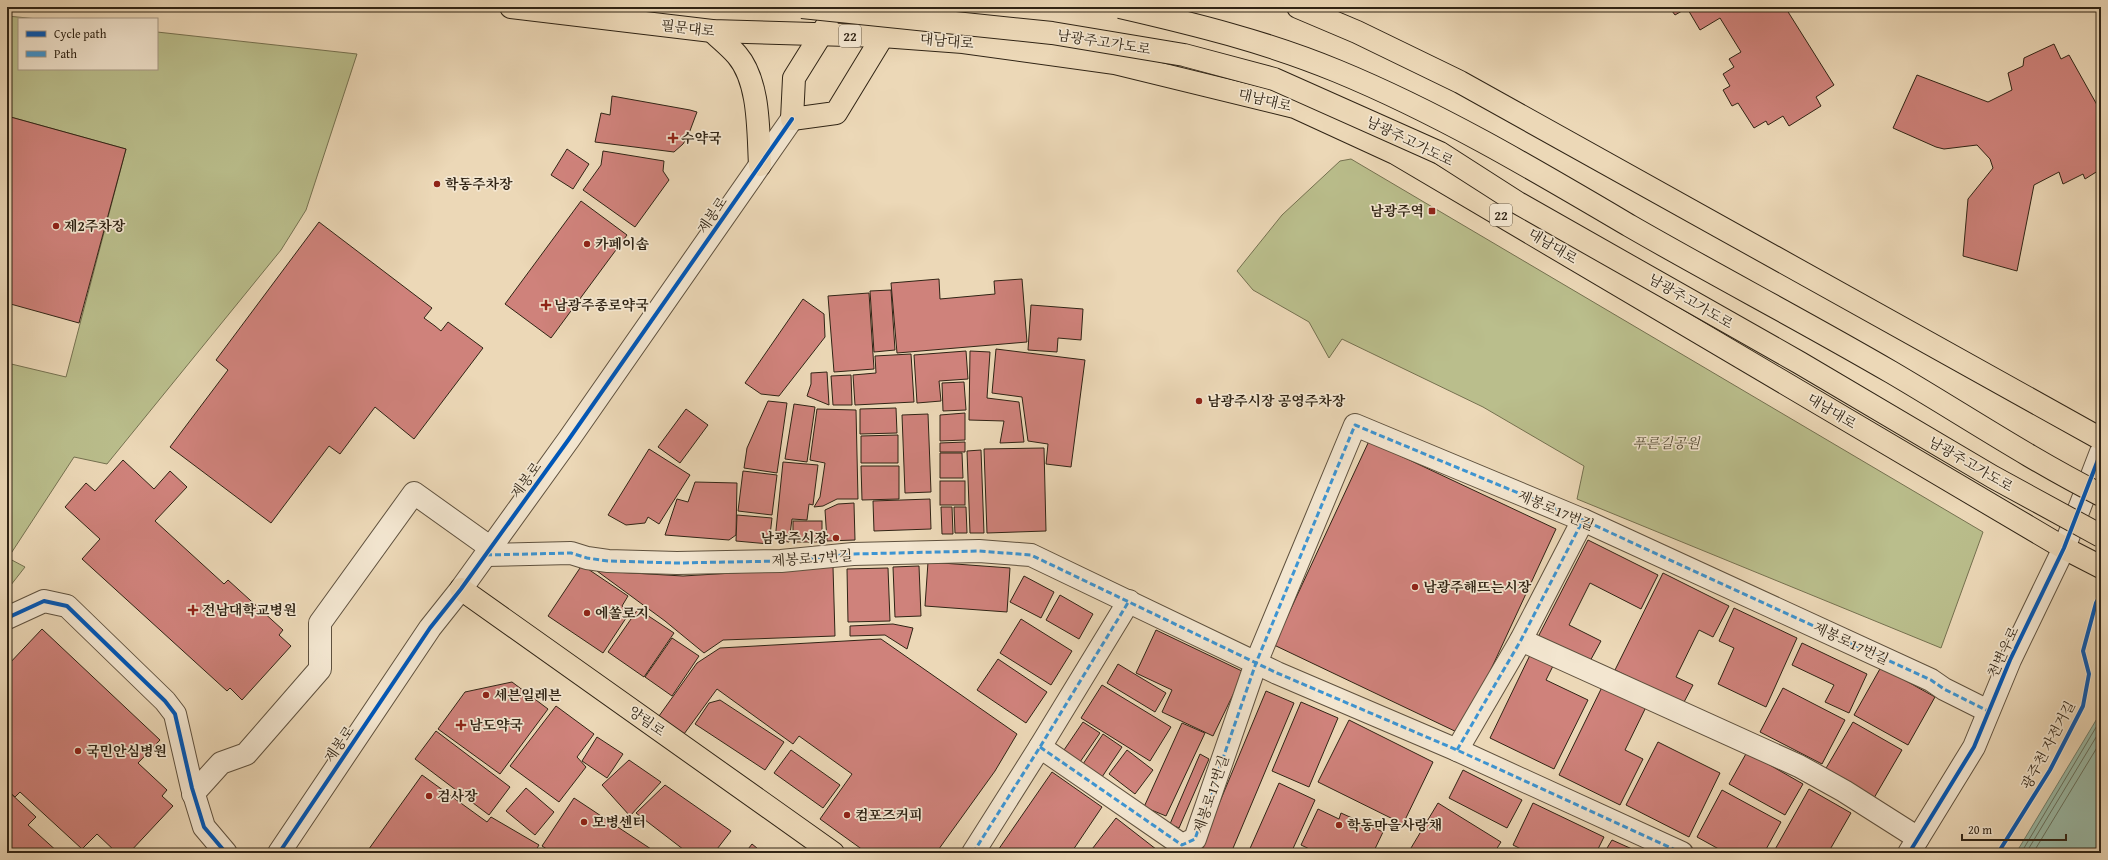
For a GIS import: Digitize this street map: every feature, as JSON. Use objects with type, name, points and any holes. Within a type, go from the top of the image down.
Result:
[{"type":"main road","name":"필문대로","points":[[510,7],[712,31],[819,36]]},
{"type":"main road","name":"남광주고가도로","points":[[802,7],[1059,34],[1184,55],[1274,79],[1440,153],[1518,203],[1800,363],[1992,477],[2101,536]]},
{"type":"main road","name":"22","points":[[819,36],[839,7]]},
{"type":"main road","name":"22","points":[[819,36],[882,36],[902,7]]},
{"type":"main road","points":[[1120,7],[1194,24],[1260,42],[1337,71],[1411,105],[1539,172],[1656,241],[1778,307],[1894,374],[2026,454],[2101,495]]},
{"type":"main road","points":[[1298,7],[1357,32],[1460,82],[2101,439]]},
{"type":"main road","points":[[712,31],[737,56],[749,77],[758,115],[760,165]]},
{"type":"main road","points":[[819,36],[794,78],[792,120],[836,113],[882,36]]},
{"type":"main road","name":"대남대로","points":[[882,36],[963,42],[1115,63],[1295,107],[1395,153],[2064,548]]},
{"type":"main road","name":"22","points":[[2064,548],[2101,566]]},
{"type":"main road","name":"양림로","points":[[461,589],[833,853]]},
{"type":"street","name":"제봉로","points":[[279,853],[430,628],[461,589],[683,277],[792,120]]},
{"type":"street","name":"제봉로17번길","points":[[1040,747],[1182,845],[1195,839],[1256,663],[1355,425],[1583,520],[1931,680],[1944,689],[1988,711]]},
{"type":"street","name":"천변우로","points":[[1914,846],[1974,747],[1988,711],[2064,548],[2101,452]]},
{"type":"street","points":[[193,794],[221,763],[246,754],[320,669],[320,623],[414,493],[488,551]]},
{"type":"street","points":[[1457,750],[1521,640],[1583,520]]},
{"type":"street","name":"제봉로17번길","points":[[488,551],[571,553],[587,558],[608,561],[677,563],[781,561],[862,554],[978,551],[1031,555],[1256,663],[1457,750],[1682,853]]},
{"type":"street","points":[[7,618],[44,601],[67,606],[165,701],[175,714],[193,794],[204,827],[226,853]]},
{"type":"street","points":[[973,853],[1129,601]]},
{"type":"street","points":[[1521,640],[1799,766],[1844,791],[1914,846]]},
{"type":"green space","points":[[7,16],[28,18],[18,18],[18,70],[158,70],[158,32],[357,54],[306,210],[281,250],[107,464],[74,457],[8,558],[25,567],[7,590],[7,363],[66,377],[126,149],[7,116]]},
{"type":"green space","name":"푸른길공원","points":[[1351,159],[1983,532],[1941,648],[1577,499],[1584,466],[1483,407],[1342,339],[1329,358],[1309,322],[1253,290],[1237,271],[1282,215],[1340,161]]},
{"type":"water","points":[[2101,712],[2101,853],[2016,853]]},
{"type":"building","points":[[1669,7],[1785,7],[1834,85],[1816,97],[1821,106],[1789,126],[1783,116],[1768,125],[1766,121],[1754,128],[1738,103],[1732,106],[1723,90],[1730,86],[1723,74],[1734,67],[1729,59],[1741,52],[1720,18],[1700,30],[1687,8],[1675,15]]},
{"type":"building","points":[[2054,44],[2061,59],[2069,55],[2101,112],[2101,169],[2085,179],[2083,174],[2063,184],[2059,172],[2034,185],[2017,271],[1963,256],[1968,199],[1993,168],[1990,159],[1977,145],[1944,149],[1893,128],[1917,75],[1988,102],[2012,90],[2008,73],[2023,66],[2024,58]]},
{"type":"building","points":[[612,96],[697,112],[688,136],[683,144],[674,152],[595,142],[601,113],[610,115]]},
{"type":"building","name":"제2주차장","points":[[7,116],[126,149],[79,323],[7,303]]},
{"type":"building","points":[[567,149],[589,164],[573,189],[551,175]]},
{"type":"building","points":[[603,151],[664,161],[663,171],[669,180],[635,227],[583,190],[601,165]]},
{"type":"building","points":[[581,201],[627,235],[551,338],[505,304]]},
{"type":"building","points":[[319,222],[432,308],[424,318],[441,331],[448,322],[483,348],[414,439],[375,407],[340,454],[329,446],[271,523],[170,447],[228,370],[216,360]]},
{"type":"building","points":[[939,279],[940,299],[995,294],[994,281],[1022,279],[1027,342],[897,353],[891,283]]},
{"type":"building","points":[[891,290],[895,350],[874,352],[870,291]]},
{"type":"building","points":[[869,293],[874,369],[834,372],[828,296]]},
{"type":"building","points":[[803,299],[824,314],[825,337],[779,396],[761,394],[745,383]]},
{"type":"building","points":[[1031,305],[1083,309],[1081,340],[1058,338],[1057,352],[1028,350]]},
{"type":"building","points":[[996,349],[1085,360],[1071,467],[1046,464],[1048,444],[1028,441],[1022,397],[992,393]]},
{"type":"building","points":[[966,351],[968,379],[939,381],[941,401],[917,403],[914,355]]},
{"type":"building","points":[[970,351],[990,352],[987,398],[1019,402],[1024,442],[1000,443],[1004,421],[969,420]]},
{"type":"building","points":[[911,354],[914,402],[855,405],[853,375],[876,373],[875,356]]},
{"type":"building","points":[[827,372],[829,405],[807,396],[811,384],[811,373]]},
{"type":"building","points":[[851,375],[852,405],[833,405],[831,376]]},
{"type":"building","points":[[964,382],[966,410],[943,411],[942,383]]},
{"type":"building","points":[[768,401],[787,403],[777,473],[744,468],[747,448]]},
{"type":"building","points":[[794,404],[815,407],[807,462],[785,459]]},
{"type":"building","points":[[896,408],[897,433],[860,434],[860,409]]},
{"type":"building","points":[[686,409],[708,425],[680,463],[658,447]]},
{"type":"building","points":[[817,409],[856,410],[858,499],[837,499],[823,506],[814,507],[820,497],[825,463],[810,460]]},
{"type":"building","points":[[965,413],[965,440],[940,441],[940,415]]},
{"type":"building","points":[[928,414],[931,492],[905,493],[902,415]]},
{"type":"building","points":[[898,435],[898,463],[861,463],[861,436]]},
{"type":"building","name":"남광주해뜨는시장","points":[[1369,441],[1556,529],[1461,734],[1274,645]]},
{"type":"building","points":[[965,442],[965,452],[940,452],[940,443]]},
{"type":"building","points":[[1044,448],[1046,531],[987,533],[984,449]]},
{"type":"building","points":[[649,449],[690,475],[659,524],[648,517],[645,523],[626,525],[608,515]]},
{"type":"building","points":[[981,450],[984,533],[970,533],[967,451]]},
{"type":"building","points":[[940,453],[962,453],[963,478],[940,478]]},
{"type":"building","points":[[123,460],[154,489],[170,471],[187,487],[155,521],[224,584],[228,580],[283,630],[279,635],[291,646],[242,700],[230,688],[227,691],[82,559],[100,539],[65,507],[86,483],[95,491]]},
{"type":"building","points":[[783,462],[818,465],[813,505],[809,504],[807,520],[792,519],[789,542],[775,540]]},
{"type":"building","points":[[861,466],[899,466],[899,499],[862,500]]},
{"type":"building","points":[[743,471],[777,475],[772,515],[738,511]]},
{"type":"building","points":[[940,481],[965,481],[965,505],[940,505]]},
{"type":"building","points":[[695,482],[737,483],[736,535],[729,540],[665,535],[677,499],[688,502]]},
{"type":"building","points":[[930,499],[931,529],[874,531],[873,501]]},
{"type":"building","points":[[854,503],[855,540],[827,541],[825,510],[838,504]]},
{"type":"building","points":[[941,507],[952,507],[953,534],[942,534]]},
{"type":"building","points":[[954,507],[966,507],[967,533],[955,533]]},
{"type":"building","points":[[737,515],[772,518],[769,544],[736,541]]},
{"type":"building","points":[[793,521],[822,521],[822,542],[793,542]]},
{"type":"building","points":[[1588,540],[1658,575],[1641,609],[1590,583],[1569,625],[1601,641],[1589,663],[1538,637]]},
{"type":"building","points":[[928,562],[1010,568],[1007,612],[925,606]]},
{"type":"building","points":[[582,565],[628,596],[622,606],[630,612],[603,653],[548,616]]},
{"type":"building","points":[[919,566],[921,616],[895,617],[893,567]]},
{"type":"building","points":[[833,567],[835,636],[723,640],[704,653],[665,621],[597,571],[683,576]]},
{"type":"building","points":[[888,568],[890,621],[848,622],[847,569]]},
{"type":"building","points":[[1663,573],[1729,606],[1713,637],[1699,630],[1676,677],[1693,685],[1683,704],[1615,670]]},
{"type":"building","points":[[1024,576],[1054,592],[1041,618],[1010,602]]},
{"type":"building","points":[[1060,595],[1093,614],[1079,639],[1046,620]]},
{"type":"building","points":[[1734,608],[1797,638],[1766,707],[1718,684],[1734,648],[1719,641]]},
{"type":"building","points":[[638,609],[674,633],[644,677],[608,652]]},
{"type":"building","points":[[1021,619],[1072,651],[1051,685],[1000,653]]},
{"type":"building","points":[[893,624],[913,628],[907,649],[885,635],[850,636],[850,626]]},
{"type":"building","name":"국민안심병원","points":[[42,629],[160,740],[138,763],[167,790],[162,796],[173,806],[129,853],[117,853],[97,834],[82,849],[20,792],[15,797],[7,790],[7,666]]},
{"type":"building","points":[[1156,630],[1244,672],[1213,736],[1162,712],[1172,690],[1136,673]]},
{"type":"building","points":[[672,638],[699,656],[672,696],[645,677]]},
{"type":"building","points":[[881,639],[1017,734],[995,771],[936,853],[867,853],[820,819],[852,774],[799,736],[793,744],[717,689],[684,734],[659,716],[697,663],[720,648]]},
{"type":"building","points":[[1802,643],[1867,674],[1849,713],[1825,702],[1834,685],[1792,665]]},
{"type":"building","points":[[1531,653],[1554,664],[1546,680],[1588,700],[1554,769],[1490,738]]},
{"type":"building","points":[[998,659],[1047,692],[1026,723],[977,690]]},
{"type":"building","points":[[1118,664],[1166,693],[1155,712],[1107,683]]},
{"type":"building","points":[[1881,667],[1935,697],[1908,745],[1854,715]]},
{"type":"building","points":[[512,682],[548,709],[500,774],[438,729],[465,692]]},
{"type":"building","points":[[1604,683],[1647,705],[1625,750],[1643,759],[1620,805],[1559,775]]},
{"type":"building","points":[[1102,685],[1171,727],[1150,761],[1081,718]]},
{"type":"building","points":[[1783,688],[1845,720],[1822,764],[1760,732]]},
{"type":"building","points":[[1266,691],[1294,703],[1231,853],[1214,853],[1201,847]]},
{"type":"building","points":[[720,700],[784,742],[765,770],[695,724],[709,703]]},
{"type":"building","points":[[1301,702],[1338,718],[1309,787],[1272,771]]},
{"type":"building","points":[[556,706],[594,734],[577,757],[586,767],[559,802],[510,766]]},
{"type":"building","points":[[1349,720],[1433,762],[1403,824],[1318,782]]},
{"type":"building","points":[[1083,722],[1100,733],[1080,762],[1064,750]]},
{"type":"building","points":[[1853,722],[1902,750],[1874,798],[1825,770]]},
{"type":"building","points":[[1182,723],[1205,733],[1166,816],[1144,807]]},
{"type":"building","points":[[436,731],[510,787],[489,815],[415,759]]},
{"type":"building","points":[[1103,734],[1122,747],[1102,777],[1083,764]]},
{"type":"building","points":[[597,737],[623,754],[607,778],[582,761]]},
{"type":"building","points":[[1658,742],[1720,773],[1689,837],[1626,805]]},
{"type":"building","points":[[791,750],[840,785],[823,808],[774,773]]},
{"type":"building","points":[[1127,750],[1153,770],[1135,794],[1109,774]]},
{"type":"building","points":[[1747,752],[1803,784],[1785,815],[1729,784]]},
{"type":"building","points":[[1200,754],[1209,759],[1179,828],[1170,824]]},
{"type":"building","points":[[629,760],[661,782],[630,816],[602,785]]},
{"type":"building","points":[[1463,770],[1522,800],[1507,828],[1449,798]]},
{"type":"building","points":[[1052,772],[1102,807],[1071,853],[996,853]]},
{"type":"building","name":"검사장","points":[[422,775],[487,822],[491,817],[539,845],[534,853],[366,853]]},
{"type":"building","points":[[1279,783],[1315,800],[1291,853],[1248,853]]},
{"type":"building","points":[[665,785],[731,831],[714,853],[688,853],[636,813]]},
{"type":"building","points":[[526,788],[554,812],[535,835],[506,811]]},
{"type":"building","points":[[1809,789],[1851,813],[1828,853],[1773,853]]},
{"type":"building","points":[[7,790],[36,817],[28,825],[59,853],[7,853]]},
{"type":"building","points":[[1722,790],[1781,822],[1764,853],[1726,853],[1697,837]]},
{"type":"building","name":"모병센터","points":[[574,798],[657,853],[553,853],[542,846]]},
{"type":"building","points":[[1438,803],[1501,842],[1494,853],[1408,853]]},
{"type":"building","points":[[1533,803],[1604,837],[1596,853],[1529,853],[1513,845]]},
{"type":"building","name":"학동마을사랑채","points":[[1318,809],[1339,819],[1341,813],[1383,832],[1373,853],[1318,853],[1301,845]]},
{"type":"building","points":[[1116,818],[1161,853],[1089,853]]},
{"type":"building","points":[[1612,840],[1641,853],[1604,853]]},
{"type":"building","points":[[752,844],[763,853],[745,853]]},
{"type":"marked path","points":[[2016,7],[2020,10]]},
{"type":"marked path","points":[[1040,747],[1182,845],[1195,839],[1256,663],[1355,425],[1583,520],[1931,680],[1944,689],[1988,711]]},
{"type":"marked path","points":[[1457,750],[1521,640],[1583,520]]},
{"type":"marked path","points":[[486,555],[571,553],[587,558],[608,561],[677,563],[781,561],[853,554],[979,551],[1031,555],[1277,673],[1457,750],[1682,853]]},
{"type":"marked path","points":[[973,853],[1129,601]]},
{"type":"cycle path","points":[[279,853],[430,628],[461,589],[569,439],[792,119]]},
{"type":"cycle path","points":[[1909,853],[1974,747],[2010,660],[2064,548],[2101,452]]},
{"type":"cycle path","name":"광주천 자전거길","points":[[1998,853],[2050,770],[2083,706],[2089,674],[2083,651],[2096,603],[2101,594]]},
{"type":"cycle path","points":[[7,618],[44,601],[67,606],[165,701],[175,714],[192,788],[204,827],[226,853]]},
{"type":"place","name":"수약국","points":[[673,138]]},
{"type":"place","name":"학동주차장","points":[[437,184]]},
{"type":"place","name":"남광주역","points":[[1432,211]]},
{"type":"place","name":"제2주차장","points":[[56,226]]},
{"type":"place","name":"카페이솝","points":[[587,244]]},
{"type":"place","name":"남광주종로약국","points":[[546,305]]},
{"type":"place","name":"남광주시장 공영주차장","points":[[1199,401]]},
{"type":"place","name":"남광주시장","points":[[836,538]]},
{"type":"place","name":"남광주해뜨는시장","points":[[1415,587]]},
{"type":"place","name":"전남대학교병원","points":[[193,610]]},
{"type":"place","name":"에쏠로지","points":[[587,613]]},
{"type":"place","name":"세븐일레븐","points":[[486,695]]},
{"type":"place","name":"남도약국","points":[[461,725]]},
{"type":"place","name":"국민안심병원","points":[[78,751]]},
{"type":"place","name":"검사장","points":[[429,796]]},
{"type":"place","name":"컴포즈커피","points":[[847,815]]},
{"type":"place","name":"모병센터","points":[[584,822]]},
{"type":"place","name":"학동마을사랑채","points":[[1339,825]]}]
